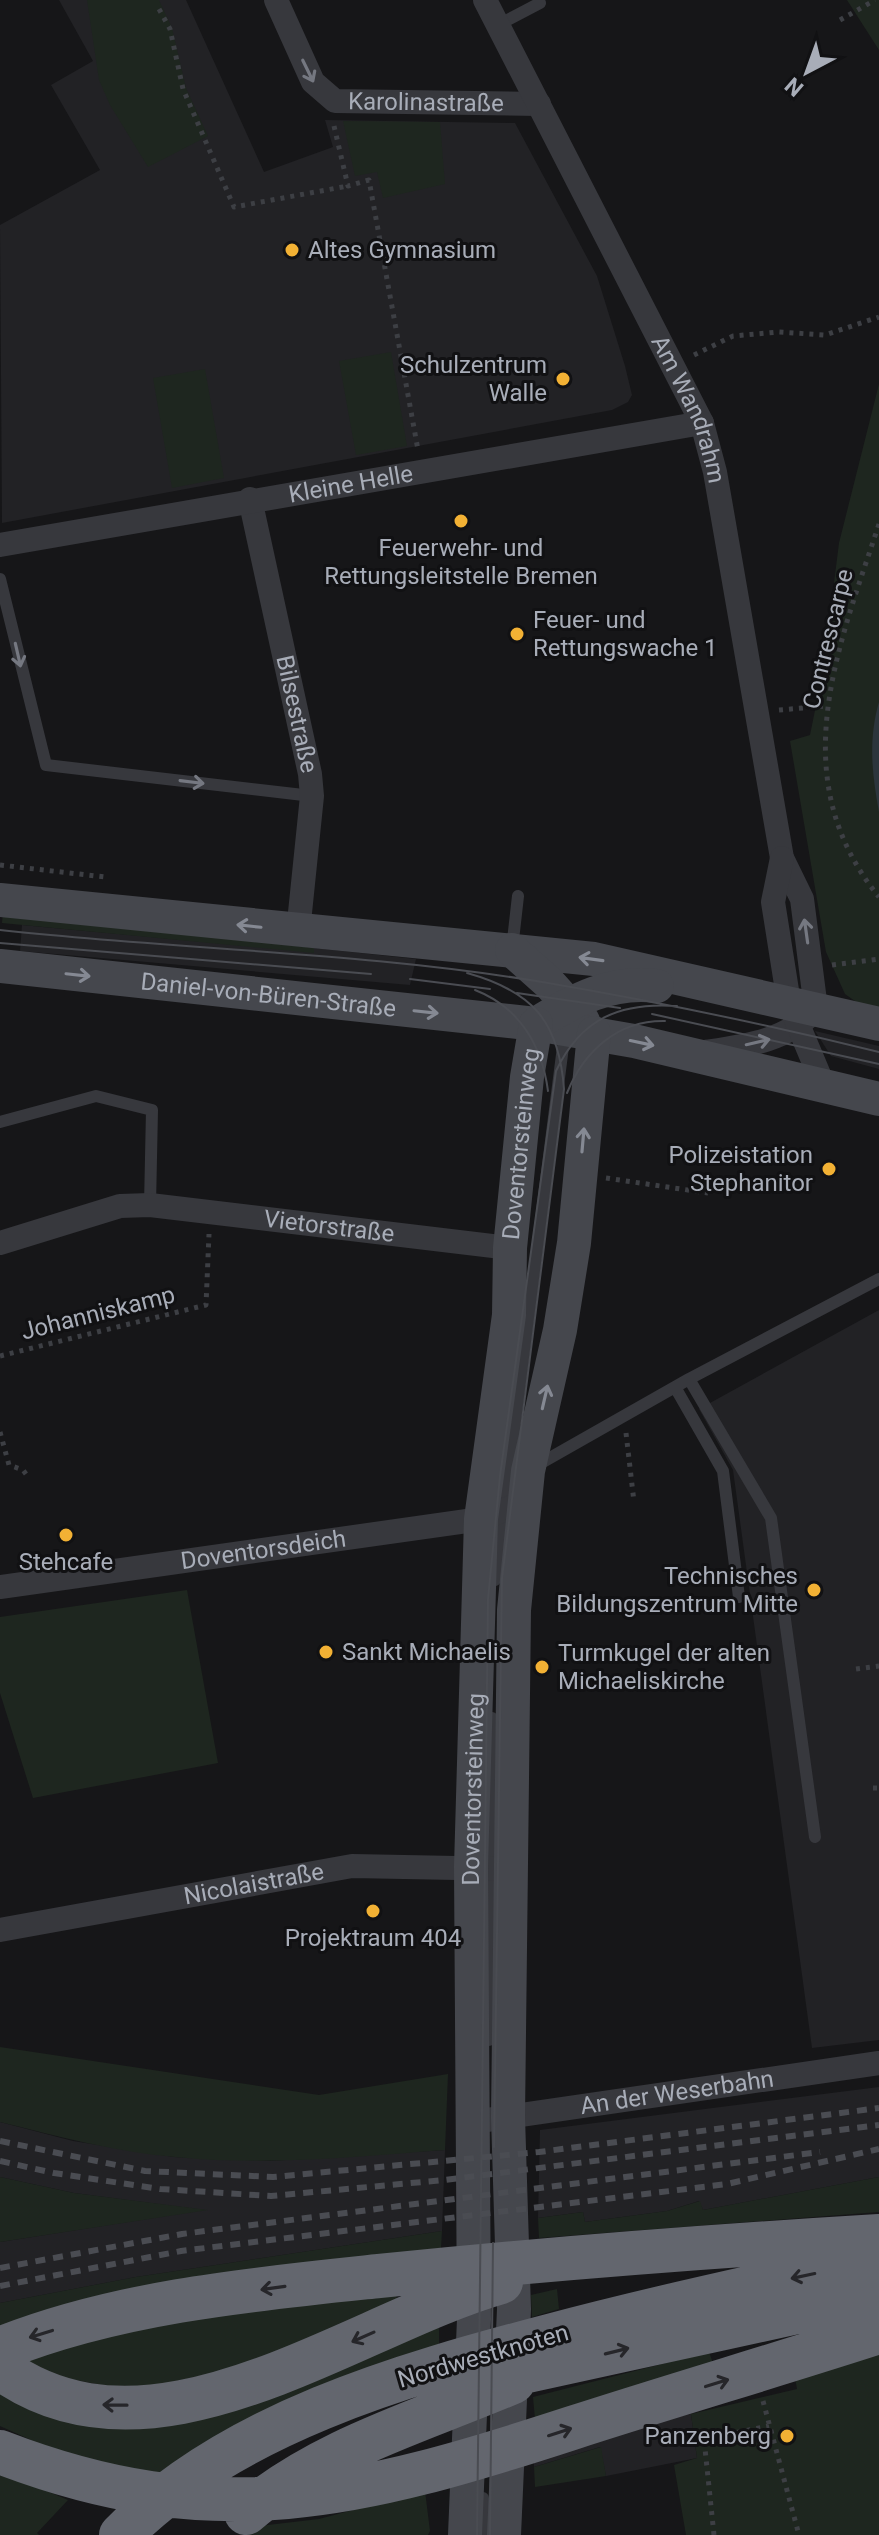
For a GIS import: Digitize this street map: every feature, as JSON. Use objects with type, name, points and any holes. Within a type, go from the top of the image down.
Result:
[{"type":"highway","points":[[0,2368],[48,2394],[87,2403],[112,2406],[195,2399],[227,2393],[277,2375],[447,2298],[681,2251],[879,2236]]},
{"type":"highway","name":"Nordwestknoten","points":[[121,2535],[226,2455],[334,2403],[398,2380],[669,2304],[879,2260]]},
{"type":"highway","points":[[0,2349],[84,2321],[276,2287],[447,2298]]},
{"type":"highway","name":"Nordwestknoten","points":[[166,2535],[202,2502],[280,2454],[416,2400],[482,2380],[541,2370],[686,2334],[879,2294]]},
{"type":"highway","points":[[0,2452],[36,2471],[88,2490],[143,2504],[231,2512],[315,2506],[400,2484],[879,2332]]},
{"type":"highway","points":[[219,2535],[294,2478],[364,2440],[541,2370]]},
{"type":"street","name":"Karolinastraße","points":[[276,0],[313,82],[335,101],[539,104]]},
{"type":"street","name":"Am Wandrahm","points":[[485,0],[702,423],[715,472],[782,858],[802,899],[800,1013],[825,1089]]},
{"type":"street","name":"Kleine Helle","points":[[0,545],[250,499],[702,423]]},
{"type":"street","name":"Bilsestraße","points":[[250,499],[310,774],[312,796],[298,932]]},
{"type":"street","name":"Daniel-von-Büren-Straße","points":[[0,900],[594,959],[662,972],[800,1013],[879,1024]]},
{"type":"street","points":[[512,950],[566,1022]]},
{"type":"street","name":"Daniel-von-Büren-Straße","points":[[0,966],[566,1022],[825,1089],[879,1099]]},
{"type":"street","name":"Daniel-von-Büren-Straße","points":[[566,1022],[600,991],[636,983],[722,989]]},
{"type":"street","points":[[690,1054],[770,1040],[800,1013]]},
{"type":"street","name":"Doventorsteinweg","points":[[504,2535],[514,2309],[489,2119],[490,1868],[509,1501],[560,1330],[580,1175],[566,1022]]},
{"type":"street","name":"Doventorsteinweg","points":[[490,1868],[514,1610],[509,1501],[510,1248],[566,1022]]},
{"type":"street","name":"Vietorstraße","points":[[0,1243],[120,1206],[150,1205],[213,1210],[510,1248]]},
{"type":"street","name":"Doventorsdeich","points":[[0,1587],[509,1501]]},
{"type":"street","name":"Nicolaistraße","points":[[0,1930],[352,1866],[490,1868]]},
{"type":"street","name":"An der Weserbahn","points":[[489,2119],[879,2063]]},
{"type":"street","name":"Doventorsteinweg","points":[[465,2535],[447,2298],[489,2119]]},
{"type":"lane","points":[[498,25],[540,3]]},
{"type":"lane","points":[[0,579],[46,765],[312,796]]},
{"type":"lane","points":[[512,950],[518,896]]},
{"type":"lane","points":[[495,1589],[509,1501],[566,1022]]},
{"type":"lane","points":[[0,1122],[96,1096],[152,1110],[150,1205]]},
{"type":"lane","points":[[509,1501],[624,1417],[689,1379],[879,1279]]},
{"type":"lane","points":[[689,1379],[771,1518],[815,1837]]},
{"type":"lane","points":[[675,1387],[723,1471],[739,1597]]},
{"type":"lane","points":[[489,2057],[492,1697]]},
{"type":"lane","points":[[485,2412],[488,2177]]},
{"type":"lane","points":[[483,2471],[484,2442]]},
{"type":"lane","points":[[483,2486],[483,2535]]},
{"type":"path","points":[[840,20],[875,0]]},
{"type":"path","points":[[159,9],[170,29],[183,89],[234,207],[369,180],[422,470]]},
{"type":"path","points":[[335,101],[333,120],[348,186]]},
{"type":"path","points":[[673,369],[703,349],[733,336],[778,332],[825,335],[879,317]]},
{"type":"path","name":"Contrescarpe","points":[[879,524],[826,706],[823,758],[837,822],[848,849],[879,897]]},
{"type":"path","points":[[757,713],[826,706]]},
{"type":"path","points":[[580,1175],[708,1193]]},
{"type":"path","name":"Johanniskamp","points":[[0,1356],[206,1305],[213,1210]]},
{"type":"path","points":[[624,1417],[634,1502]]},
{"type":"path","points":[[0,1432],[9,1465],[23,1470],[29,1478]]},
{"type":"path","points":[[856,1669],[879,1666]]},
{"type":"path","points":[[762,2397],[799,2535]]},
{"type":"path","points":[[714,2535],[704,2439],[769,2426]]},
{"type":"shaded area","name":"Altes Gymnasium","points":[[59,0],[186,0],[264,172],[333,147],[325,120],[515,123],[597,276],[625,366],[632,395],[628,402],[612,410],[2,523],[0,225],[100,170],[51,85],[93,61]]},
{"type":"shaded area","points":[[87,0],[159,0],[172,28],[186,88],[208,136],[148,167],[110,105],[99,80]]},
{"type":"shaded area","points":[[847,0],[879,0],[879,50]]},
{"type":"shaded area","points":[[343,121],[440,122],[445,184],[383,198],[377,172],[355,176]]},
{"type":"shaded area","points":[[391,352],[407,446],[356,455],[339,361]]},
{"type":"shaded area","points":[[205,369],[224,478],[172,488],[153,378]]},
{"type":"shaded area","points":[[879,384],[879,1011],[862,1006],[845,994],[826,952],[790,741],[810,735],[823,671],[839,543]]},
{"type":"shaded area","points":[[879,702],[879,812],[872,757],[873,730]]},
{"type":"shaded area","points":[[3,912],[314,948],[314,953],[2,923]]},
{"type":"shaded area","points":[[22,925],[416,959],[410,985],[20,951]]},
{"type":"shaded area","points":[[815,1031],[879,1046],[879,1069],[831,1056]]},
{"type":"shaded area","name":"Technisches Bildungszentrum Mitte","points":[[879,1310],[879,2040],[812,2048],[733,1470],[699,1409]]},
{"type":"shaded area","points":[[187,1590],[218,1763],[33,1798],[0,1693],[0,1617]]},
{"type":"shaded area","points":[[0,2047],[319,2095],[448,2074],[445,2150],[310,2160],[208,2160],[153,2155],[65,2138],[0,2122]]},
{"type":"shaded area","points":[[879,2087],[879,2177],[703,2210],[699,2201],[667,2211],[585,2222],[583,2212],[538,2218],[540,2130]]},
{"type":"shaded area","points":[[0,2122],[73,2141],[174,2157],[270,2161],[445,2150],[442,2231],[136,2277],[0,2303],[0,2242],[204,2210],[74,2193],[0,2177]]},
{"type":"shaded area","points":[[0,2177],[74,2193],[208,2210],[0,2242]]},
{"type":"shaded area","points":[[879,2177],[879,2212],[539,2238],[538,2218],[583,2212],[585,2222],[667,2211],[700,2201],[703,2210]]},
{"type":"shaded area","points":[[442,2231],[441,2248],[78,2302],[0,2326],[0,2303],[136,2277]]},
{"type":"shaded area","points":[[393,2287],[399,2304],[292,2355],[133,2391],[8,2367],[55,2351],[150,2327]]},
{"type":"shaded area","points":[[557,2289],[559,2309],[532,2317],[531,2295]]},
{"type":"shaded area","points":[[439,2325],[439,2345],[159,2477],[82,2463],[0,2426],[0,2394],[55,2417]]},
{"type":"shaded area","name":"Panzenberg","points":[[879,2342],[879,2535],[686,2535],[674,2465],[697,2458],[691,2414],[797,2389],[793,2366]]},
{"type":"shaded area","points":[[709,2352],[714,2366],[535,2419],[533,2397]]},
{"type":"shaded area","points":[[691,2414],[697,2458],[606,2476],[600,2447],[534,2467],[534,2448]]},
{"type":"shaded area","points":[[601,2447],[606,2476],[535,2487],[534,2467]]},
{"type":"shaded area","points":[[0,2471],[68,2500],[37,2533],[39,2535],[0,2535]]},
{"type":"shaded area","points":[[425,2491],[428,2535],[247,2535],[259,2526],[319,2519]]},
{"type":"tram line","points":[[0,930],[412,964],[480,973],[673,1006],[879,1052]]},
{"type":"tram line","points":[[0,943],[371,974]]},
{"type":"tram line","points":[[467,973],[509,989],[538,1012],[556,1045],[564,1089],[502,1578],[494,2147]]},
{"type":"tram line","points":[[410,979],[490,989]]},
{"type":"tram line","points":[[475,990],[504,1006],[526,1030],[540,1058],[548,1091]]},
{"type":"tram line","points":[[517,993],[620,1008]]},
{"type":"tram line","points":[[477,2535],[488,1599],[500,1476],[556,1071],[578,1038],[605,1017],[638,1007],[677,1006]]},
{"type":"tram line","points":[[652,1014],[879,1064]]},
{"type":"tram line","points":[[567,1093],[583,1064],[605,1041],[632,1026],[665,1021]]},
{"type":"tram line","points":[[490,2535],[493,2243]]},
{"type":"railway","points":[[0,2141],[145,2171],[273,2177],[539,2152],[879,2108]]},
{"type":"railway","points":[[0,2161],[54,2173],[160,2189],[271,2196],[444,2180],[879,2125]]},
{"type":"railway","points":[[0,2286],[181,2251],[727,2184],[879,2149]]},
{"type":"railway","points":[[0,2268],[182,2234],[820,2152]]},
{"type":"place","name":"Altes Gymnasium","points":[[292,250]]},
{"type":"place","name":"Schulzentrum Walle","points":[[563,379]]},
{"type":"place","name":"Feuerwehr- und Rettungsleitstelle Bremen","points":[[461,521]]},
{"type":"place","name":"Feuer- und Rettungswache 1","points":[[517,634]]},
{"type":"place","name":"Polizeistation Stephanitor","points":[[829,1169]]},
{"type":"place","name":"Stehcafe","points":[[66,1535]]},
{"type":"place","name":"Technisches Bildungszentrum Mitte","points":[[814,1590]]},
{"type":"place","name":"Sankt Michaelis","points":[[326,1652]]},
{"type":"place","name":"Turmkugel der alten Michaeliskirche","points":[[542,1667]]},
{"type":"place","name":"Projektraum 404","points":[[373,1911]]},
{"type":"place","name":"Panzenberg","points":[[787,2436]]}]
